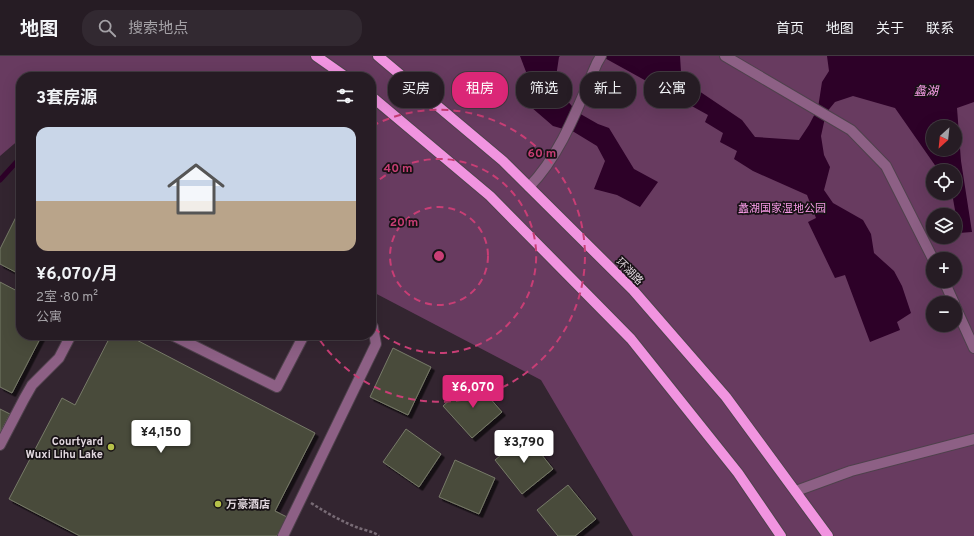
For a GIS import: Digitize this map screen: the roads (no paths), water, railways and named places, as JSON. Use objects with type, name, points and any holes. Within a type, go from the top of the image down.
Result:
[{"type":"main road","points":[[316,56],[339,72]]},
{"type":"main road","name":"环湖路","points":[[378,56],[503,161],[627,285],[726,397],[828,536]]},
{"type":"main road","points":[[376,100],[490,196],[631,338],[738,472],[781,536]]},
{"type":"lane","points":[[725,56],[851,130],[886,166],[929,252]]},
{"type":"lane","points":[[529,187],[538,177],[564,136],[599,60]]},
{"type":"lane","points":[[962,321],[974,348]]},
{"type":"lane","points":[[0,445],[32,385],[59,358],[68,340]]},
{"type":"lane","points":[[182,340],[277,387],[301,340]]},
{"type":"lane","points":[[283,536],[303,498],[376,344],[375,340]]},
{"type":"lane","points":[[796,491],[851,472],[974,439]]},
{"type":"water","points":[[520,56],[560,56],[557,72],[526,72]]},
{"type":"water","points":[[601,56],[680,56],[681,72],[644,72],[644,80],[636,75],[636,72],[630,72]]},
{"type":"water","name":"蠡湖","points":[[827,56],[974,56],[974,102],[957,108],[958,120],[926,120],[926,152],[895,108],[853,96],[835,102],[826,113],[821,136],[824,155],[830,167],[824,190],[833,203],[863,220],[871,234],[874,253],[894,271],[902,286],[911,313],[897,322],[900,330],[870,342],[845,275],[835,278],[808,222],[816,218],[807,195],[753,171],[734,159],[737,151],[720,142],[723,133],[705,122],[708,115],[695,108],[700,108],[700,92],[742,120],[755,137],[799,140],[818,108],[822,82],[829,71]]},
{"type":"water","points":[[572,106],[577,112],[598,124],[609,128],[634,169],[658,182],[640,207],[617,195],[594,189],[605,161],[597,146],[574,132],[553,126],[532,108],[572,108]]},
{"type":"water","points":[[929,156],[961,156],[961,164],[934,164]]},
{"type":"water","points":[[962,167],[972,232],[962,233],[962,208],[955,208],[953,200],[962,200]]},
{"type":"waterway","points":[[0,180],[16,162]]},
{"type":"place","name":"Courtyard Wuxi Lihu Lake","points":[[111,447]]},
{"type":"place","name":"万豪酒店","points":[[218,504]]},
{"type":"park label","name":"蠡湖国家湿地公园","points":[[782,208]]}]
